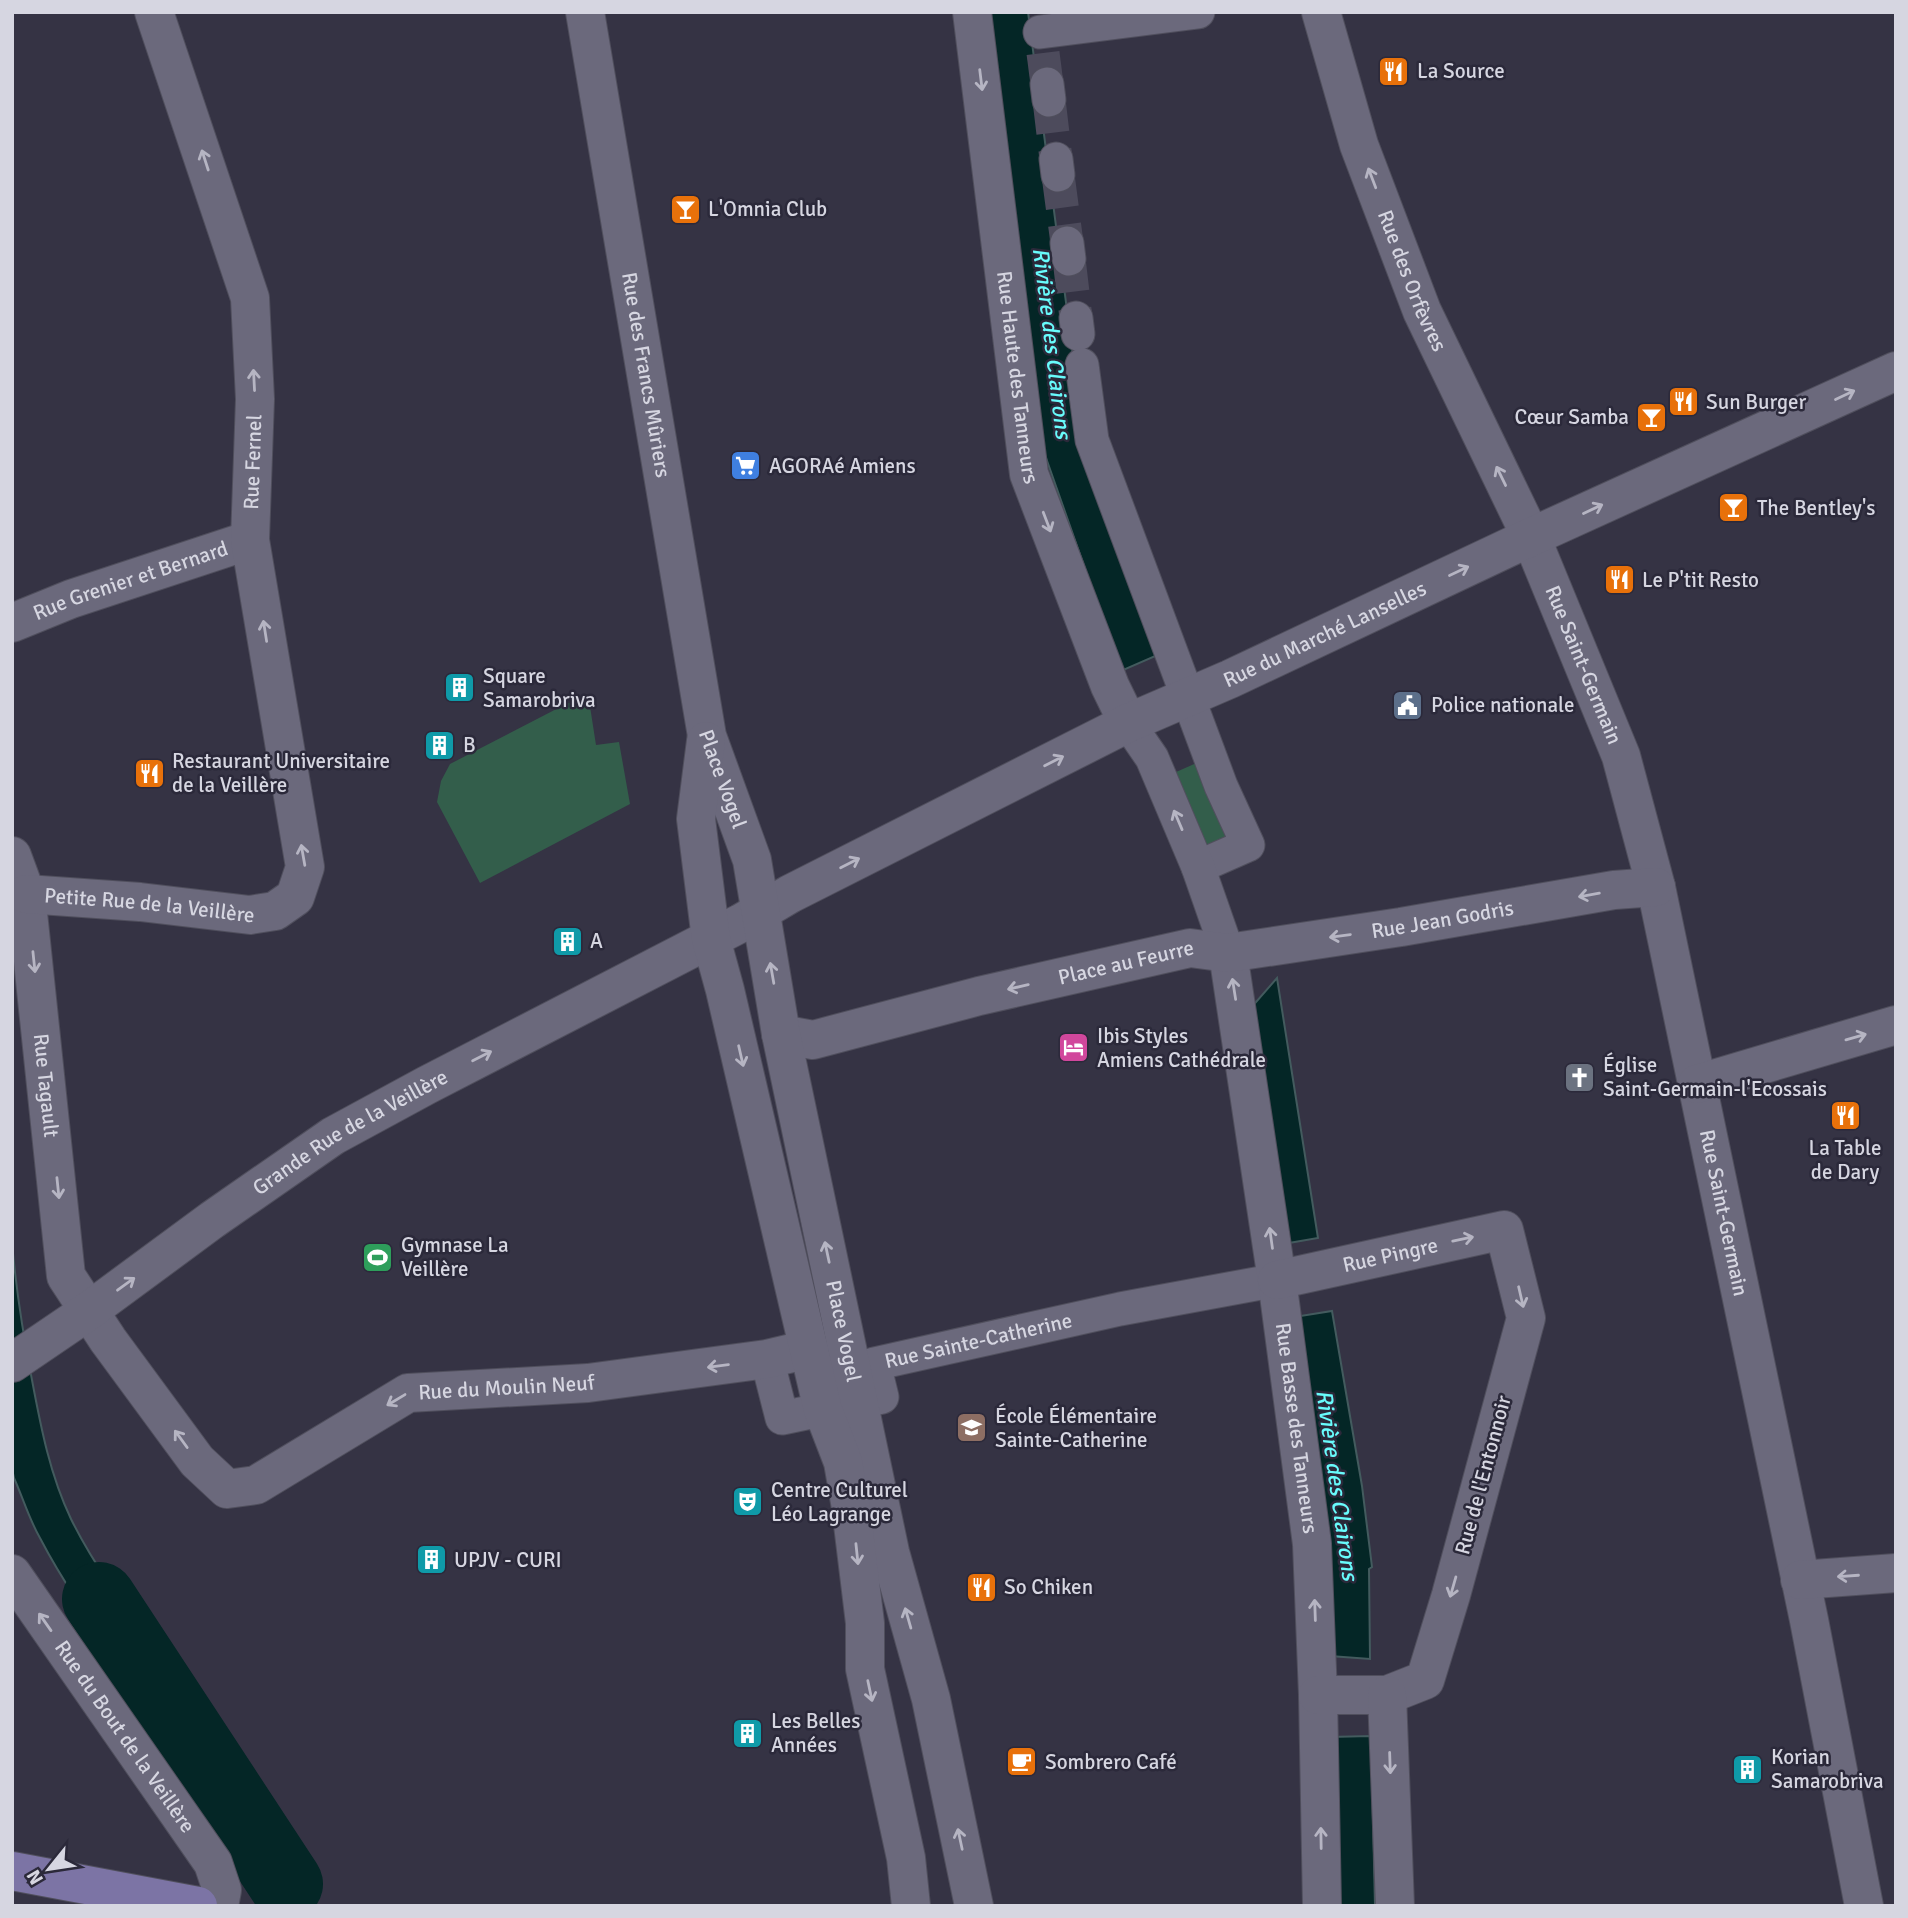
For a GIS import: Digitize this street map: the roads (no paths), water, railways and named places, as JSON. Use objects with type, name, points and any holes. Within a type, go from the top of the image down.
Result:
[{"type":"main road","points":[[12,1871],[198,1906]]},
{"type":"street","name":"Rue Fernel","points":[[154,12],[250,298],[255,399],[250,540],[305,867],[295,897],[275,911]]},
{"type":"street","name":"Rue des Francs Mûriers","points":[[585,12],[707,736]]},
{"type":"street","name":"Rue Haute des Tanneurs","points":[[972,12],[1029,474],[1110,686],[1128,723]]},
{"type":"street","points":[[1043,56],[1198,12]]},
{"type":"street","name":"Rue des Orfèvres","points":[[1321,12],[1359,145],[1422,311],[1531,537]]},
{"type":"street","points":[[1079,339],[1092,440],[1221,786],[1248,845],[1198,867]]},
{"type":"street","name":"Rue du Marché Lanselles","points":[[762,912],[790,894],[1128,723],[1896,371]]},
{"type":"street","name":"Rue Saint-Germain","points":[[1531,537],[1621,756],[1657,887],[1800,1580],[1864,1906]]},
{"type":"street","name":"Rue Grenier et Bernard","points":[[12,623],[71,599],[250,540]]},
{"type":"street","name":"Place au Feurre","points":[[781,1034],[813,1040],[979,996],[1190,948],[1228,953],[1198,867],[1152,758],[1128,723]]},
{"type":"street","name":"Place Vogel","points":[[707,736],[752,860],[762,912],[841,1405],[843,1462],[865,1623],[865,1669],[906,1858],[911,1906]]},
{"type":"street","name":"Place Vogel","points":[[707,736],[696,819],[711,939],[809,1349],[841,1405],[890,1552],[931,1699],[974,1906]]},
{"type":"street","name":"Rue Tagault","points":[[12,856],[26,894],[66,1276],[108,1340],[197,1461],[227,1489]]},
{"type":"street","name":"Rue Jean Godris","points":[[1228,953],[1401,927],[1614,890],[1657,887]]},
{"type":"street","name":"Petite Rue de la Veillère","points":[[26,894],[140,902],[250,915],[275,911]]},
{"type":"street","name":"Grande Rue de la Veillère","points":[[12,1363],[333,1136],[426,1085],[762,912]]},
{"type":"street","name":"Rue Basse des Tanneurs","points":[[1228,953],[1277,1280],[1312,1544],[1322,1906]]},
{"type":"street","points":[[1697,1084],[1896,1025]]},
{"type":"street","name":"Rue Pingre","points":[[1277,1280],[1504,1230]]},
{"type":"street","name":"Rue de l'Entonnoir","points":[[1387,1695],[1424,1680],[1451,1595],[1526,1318],[1504,1230]]},
{"type":"street","name":"Rue Sainte-Catherine","points":[[767,1359],[782,1418],[882,1397],[874,1364],[1120,1309],[1277,1280]]},
{"type":"street","name":"Rue du Moulin Neuf","points":[[227,1489],[256,1485],[408,1393],[588,1383],[767,1359],[809,1349]]},
{"type":"street","points":[[1800,1580],[1896,1573]]},
{"type":"street","name":"Rue du Bout de la Veillère","points":[[12,1574],[213,1863],[222,1890],[219,1906]]},
{"type":"street","points":[[1318,1695],[1387,1695],[1395,1906]]},
{"type":"water","name":"Rivière des Clairons","points":[[986,12],[1028,12],[1084,440],[1160,654],[1121,671],[1045,455]]},
{"type":"water","points":[[1277,978],[1318,1238],[1283,1244],[1249,1010]]},
{"type":"water","points":[[12,1242],[29,1363],[57,1485],[71,1519],[93,1558],[172,1671],[140,1691],[87,1616],[51,1558],[14,1478]]},
{"type":"water","name":"Rivière des Clairons","points":[[1332,1311],[1362,1486],[1372,1567],[1369,1569],[1370,1659],[1330,1656],[1294,1317]]},
{"type":"water","points":[[199,1714],[308,1882],[272,1885],[171,1734]]},
{"type":"water","points":[[1371,1736],[1375,1906],[1333,1906],[1329,1737]]},
{"type":"waterway","points":[[99,1599],[286,1884]]},
{"type":"tunnel","points":[[1043,53],[1047,84]]},
{"type":"tunnel","points":[[1049,100],[1056,159]]},
{"type":"tunnel","points":[[1058,175],[1067,243]]},
{"type":"tunnel","points":[[1069,259],[1076,318]]},
{"type":"place","name":"La Source","points":[[1394,71]]},
{"type":"place","name":"L'Omnia Club","points":[[685,209]]},
{"type":"place","name":"Sun Burger","points":[[1683,402]]},
{"type":"place","name":"Cœur Samba","points":[[1652,417]]},
{"type":"place","name":"AGORAé Amiens","points":[[746,466]]},
{"type":"place","name":"The Bentley's","points":[[1734,508]]},
{"type":"place","name":"Le P'tit Resto","points":[[1619,580]]},
{"type":"place","name":"Square Samarobriva","points":[[460,688]]},
{"type":"place","name":"Police nationale","points":[[1408,705]]},
{"type":"place","name":"B","points":[[440,745]]},
{"type":"place","name":"Restaurant Universitaire de la Veillère","points":[[149,773]]},
{"type":"place","name":"A","points":[[567,941]]},
{"type":"place","name":"Ibis Styles Amiens Cathédrale","points":[[1074,1048]]},
{"type":"place","name":"Église Saint-Germain-l'Ecossais","points":[[1580,1077]]},
{"type":"place","name":"La Table de Dary","points":[[1845,1116]]},
{"type":"place","name":"Gymnase La Veillère","points":[[378,1257]]},
{"type":"place","name":"École Élémentaire Sainte-Catherine","points":[[972,1428]]},
{"type":"place","name":"Centre Culturel Léo Lagrange","points":[[748,1502]]},
{"type":"place","name":"UPJV - CURI","points":[[431,1560]]},
{"type":"place","name":"So Chiken","points":[[981,1587]]},
{"type":"place","name":"Les Belles Années","points":[[748,1733]]},
{"type":"place","name":"Sombrero Café","points":[[1022,1762]]},
{"type":"place","name":"Korian Samarobriva","points":[[1748,1769]]}]
